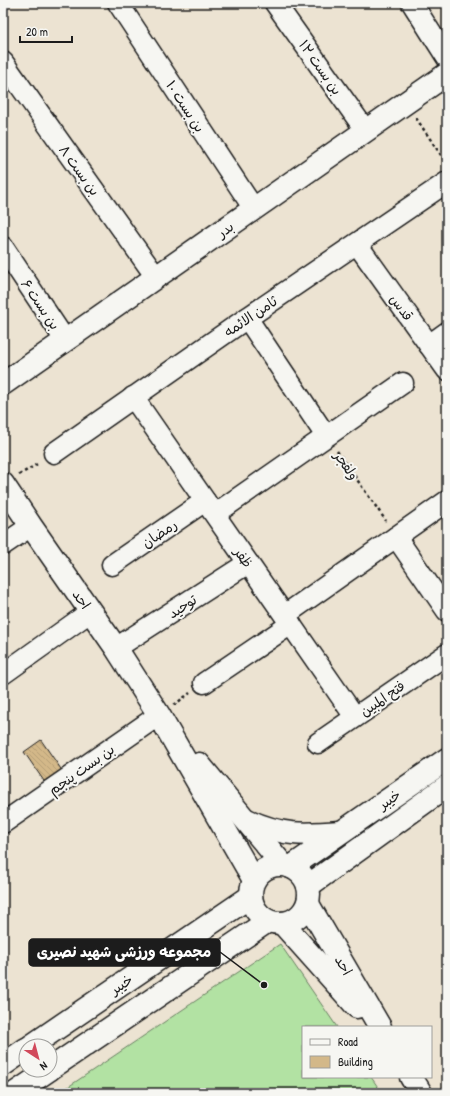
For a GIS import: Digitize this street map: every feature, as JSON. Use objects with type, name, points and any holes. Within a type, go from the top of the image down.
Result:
[{"type":"street","name":"بن بست ۱۰","points":[[118,3],[254,209]]},
{"type":"street","name":"بن بست ۱۲","points":[[276,3],[366,131]]},
{"type":"street","points":[[412,3],[447,58]]},
{"type":"street","name":"بن بست ۸","points":[[3,62],[156,277]]},
{"type":"street","name":"بدر","points":[[3,384],[447,74]]},
{"type":"street","name":"ثامن الائمه","points":[[54,453],[247,318],[447,182]]},
{"type":"street","name":"قدس","points":[[357,244],[447,370]]},
{"type":"street","name":"بن بست ۶","points":[[3,247],[65,340]]},
{"type":"street","name":"ولفجر","points":[[247,318],[326,436]]},
{"type":"street","points":[[429,345],[447,332]]},
{"type":"street","name":"رمضان","points":[[112,565],[210,508],[326,436],[403,383]]},
{"type":"street","name":"ظفر","points":[[133,397],[355,717]]},
{"type":"street","name":"احد","points":[[4,485],[116,648],[159,716],[252,888]]},
{"type":"street","points":[[204,683],[396,536],[447,501]]},
{"type":"street","points":[[3,545],[31,526]]},
{"type":"street","points":[[396,536],[447,611]]},
{"type":"street","name":"توحید","points":[[116,648],[248,563]]},
{"type":"street","points":[[3,674],[90,612]]},
{"type":"street","name":"فتح المبین","points":[[318,743],[447,654]]},
{"type":"street","name":"احد","points":[[159,716],[245,819],[287,865]]},
{"type":"street","name":"بن بست پنجم","points":[[3,823],[159,716]]},
{"type":"street","name":"خیبر","points":[[287,865],[341,832],[447,759]]},
{"type":"street","name":"خیبر","points":[[308,895],[447,786]]},
{"type":"street","points":[[245,819],[256,825],[275,831],[288,833],[306,835],[341,832]]},
{"type":"street","points":[[287,865],[302,874],[308,895],[304,911],[298,917],[291,921],[275,922],[261,916],[256,911],[252,904],[252,888],[261,871],[271,866],[287,865]]},
{"type":"street","name":"خیبر","points":[[42,1038],[252,888]]},
{"type":"street","name":"احد","points":[[308,895],[379,1026]]},
{"type":"street","points":[[58,1065],[275,922]]},
{"type":"street","name":"احد","points":[[275,922],[374,1026]]},
{"type":"street","points":[[3,1065],[18,1055]]},
{"type":"street","points":[[15,1093],[38,1078]]},
{"type":"street","points":[[412,1078],[422,1093]]},
{"type":"path","points":[[406,103],[447,164]]},
{"type":"path","name":"ولفجر","points":[[326,436],[396,536]]},
{"type":"path","points":[[4,485],[54,453]]},
{"type":"path","points":[[159,716],[204,683]]},
{"type":"green space","points":[[280,944],[336,1026],[302,1026],[302,1078],[372,1078],[382,1093],[59,1093]]},
{"type":"building","points":[[41,740],[63,772],[46,784],[24,752]]},
{"type":"place","name":"مجموعه ورزشی شهید نصیری","points":[[264,985]]}]
